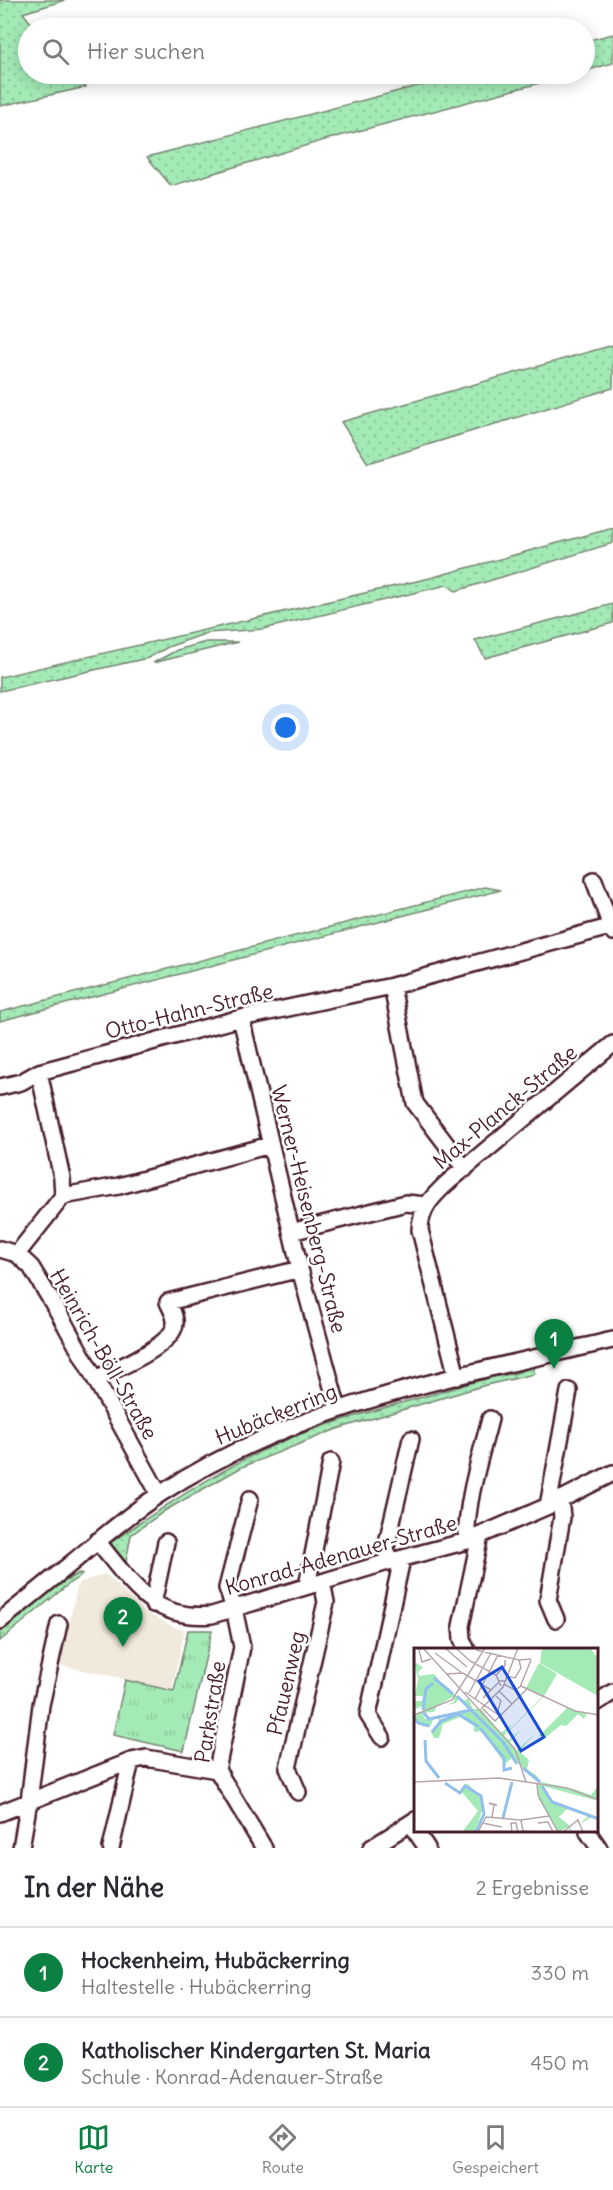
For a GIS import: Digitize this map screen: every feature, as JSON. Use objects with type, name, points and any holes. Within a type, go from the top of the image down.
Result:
[{"type":"street","points":[[594,880],[612,928]]},
{"type":"street","name":"Otto-Hahn-Straße","points":[[0,1087],[21,1082],[39,1072],[241,1018],[392,986],[612,928]]},
{"type":"street","points":[[392,986],[415,1103],[465,1169]]},
{"type":"street","name":"Werner-Heisenberg-Straße","points":[[241,1018],[300,1269],[338,1409]]},
{"type":"street","name":"Max-Planck-Straße","points":[[426,1205],[465,1169],[613,1044]]},
{"type":"street","points":[[0,1249],[17,1254],[63,1196],[62,1178],[39,1072]]},
{"type":"street","points":[[63,1196],[120,1186],[270,1145]]},
{"type":"street","points":[[291,1232],[406,1203],[426,1205],[420,1220],[420,1230],[457,1377]]},
{"type":"street","name":"Heinrich-Böll-Straße","points":[[17,1254],[31,1267],[57,1310],[159,1494]]},
{"type":"street","points":[[95,1379],[169,1338],[175,1326],[175,1317],[168,1302],[300,1269]]},
{"type":"street","name":"Hubäckerring","points":[[1,1618],[159,1494],[214,1462],[280,1431],[338,1409],[457,1377],[613,1340]]},
{"type":"street","points":[[556,1619],[548,1600],[562,1517],[554,1502],[569,1391]]},
{"type":"street","points":[[466,1648],[462,1639],[461,1626],[474,1538],[467,1529],[476,1475],[490,1419]]},
{"type":"street","points":[[382,1737],[368,1715],[395,1560],[386,1547],[411,1439]]},
{"type":"street","points":[[307,1586],[331,1462]]},
{"type":"street","name":"Konrad-Adenauer-Straße","points":[[97,1542],[153,1604],[191,1617],[212,1615],[474,1538],[613,1473]]},
{"type":"street","name":"Parkstraße","points":[[250,1499],[227,1588],[234,1608],[242,1647],[217,1770],[264,1848]]},
{"type":"street","points":[[153,1604],[166,1542]]},
{"type":"street","name":"Pfauenweg","points":[[298,1792],[288,1768],[326,1602],[322,1582]]},
{"type":"street","points":[[21,1848],[41,1705],[59,1624]]},
{"type":"street","points":[[598,1702],[613,1692]]},
{"type":"street","points":[[0,1813],[131,1761],[146,1758],[217,1770]]},
{"type":"street","points":[[111,1848],[131,1761]]},
{"type":"street","points":[[371,1848],[414,1826]]},
{"type":"street","points":[[418,1833],[427,1848]]},
{"type":"street","points":[[589,1833],[599,1848]]},
{"type":"shaded area","points":[[105,1574],[146,1613],[176,1628],[185,1629],[172,1689],[60,1665],[78,1583]]},
{"type":"green space","points":[[0,0],[66,0],[23,13],[27,18],[18,18],[18,84],[83,84],[86,87],[0,106]]},
{"type":"green space","points":[[613,34],[613,63],[595,68],[595,38]]},
{"type":"green space","points":[[425,84],[536,84],[321,141],[171,186],[147,157]]},
{"type":"green space","points":[[613,345],[613,388],[368,463],[341,422]]},
{"type":"green space","points":[[613,528],[613,543],[456,591],[447,585],[263,629],[207,633],[168,647],[148,658],[0,691],[0,677],[430,578]]},
{"type":"green space","points":[[613,604],[613,623],[485,658],[475,640]]},
{"type":"green space","points":[[206,642],[238,642],[153,663],[177,650]]},
{"type":"green space","points":[[485,887],[501,890],[0,1021],[0,1012]]},
{"type":"green space","points":[[533,1367],[535,1374],[486,1385],[337,1429],[242,1467],[166,1510],[131,1535],[126,1562],[109,1544],[231,1466],[283,1441],[354,1416],[493,1376],[513,1374]]},
{"type":"green space","points":[[79,1573],[82,1575],[0,1641],[0,1633],[53,1588]]},
{"type":"green space","points":[[188,1630],[212,1630],[184,1751],[113,1735],[125,1680],[174,1691]]},
{"type":"place","name":"Hockenheim, Hubäckerring","points":[[554,1369]]},
{"type":"place","name":"Katholischer Kindergarten St. Maria","points":[[123,1647]]}]
